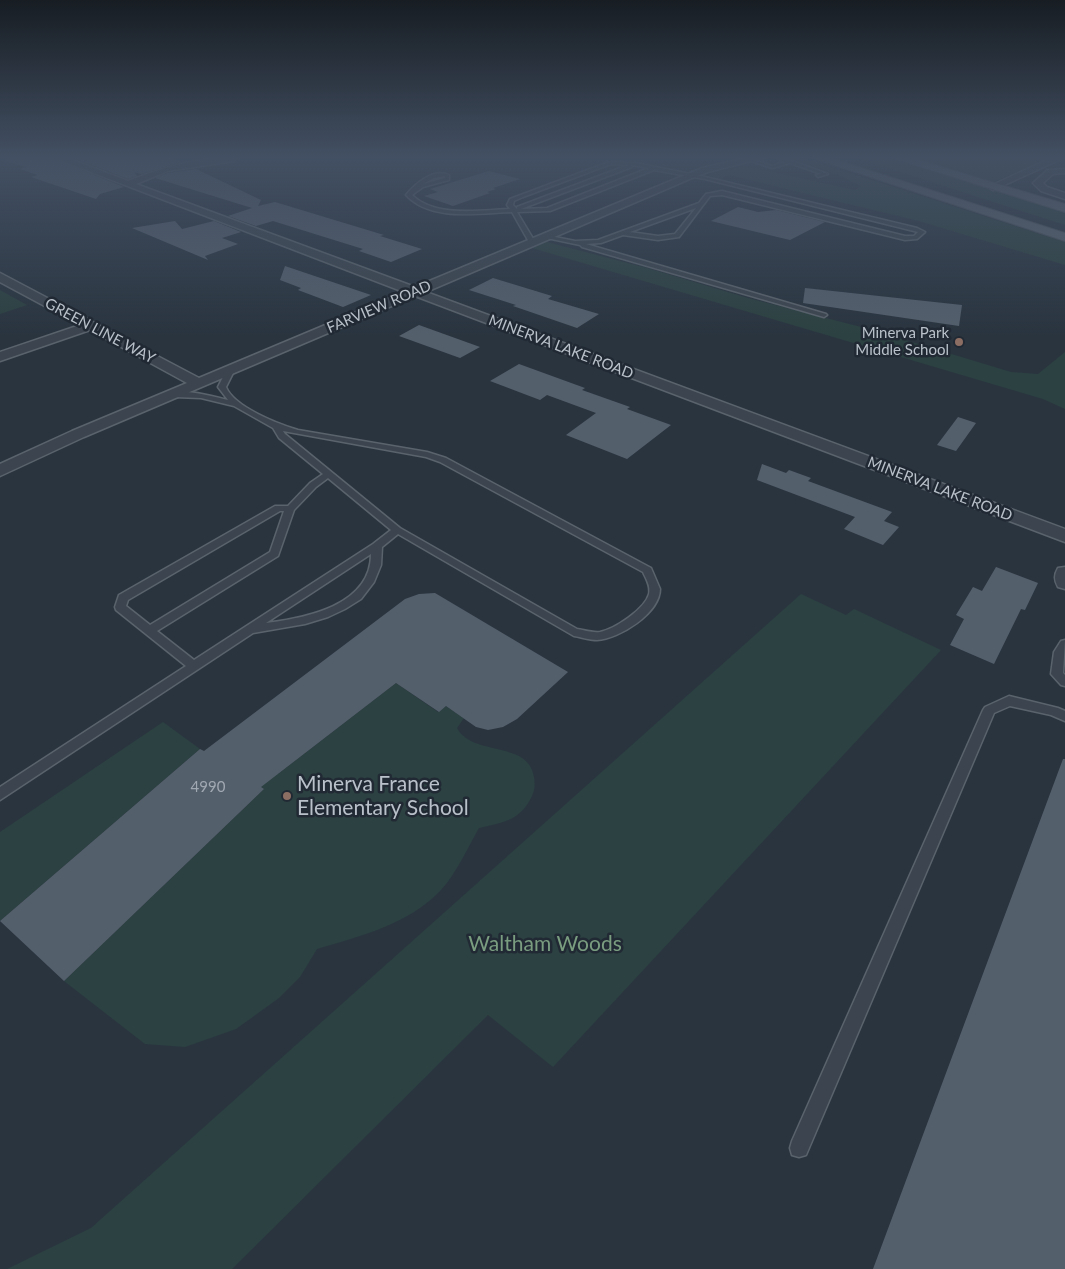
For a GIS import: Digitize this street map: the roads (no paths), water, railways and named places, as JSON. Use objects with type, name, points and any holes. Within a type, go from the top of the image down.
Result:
[{"type":"main road","points":[[998,216],[1065,238]]},
{"type":"main road","points":[[1025,216],[1065,229]]},
{"type":"street","name":"MINERVA LAKE ROAD","points":[[214,216],[1065,536]]},
{"type":"street","name":"FARVIEW ROAD","points":[[0,471],[33,454],[595,216]]},
{"type":"street","name":"GREEN LINE WAY","points":[[0,277],[200,384]]},
{"type":"street","points":[[0,357],[89,326]]},
{"type":"street","points":[[1065,573],[1065,582]]},
{"type":"lane","points":[[516,216],[532,242]]},
{"type":"lane","points":[[545,236],[583,244],[599,242],[668,216]]},
{"type":"lane","points":[[622,233],[658,238],[676,236],[692,216]]},
{"type":"lane","points":[[817,216],[905,238],[915,238],[922,232],[863,216]]},
{"type":"lane","points":[[849,224],[862,216]]},
{"type":"lane","points":[[583,244],[584,246],[824,315]]},
{"type":"lane","points":[[230,371],[222,387],[224,392],[236,404]]},
{"type":"lane","points":[[174,395],[201,396],[236,404],[276,426],[297,432],[427,455],[443,460],[647,570],[655,586],[653,597],[642,612],[617,631],[597,636],[574,632],[397,530],[282,436],[276,426]]},
{"type":"lane","points":[[150,630],[274,554],[290,510],[313,485],[328,474]]},
{"type":"lane","points":[[194,666],[120,607],[123,598],[278,508],[290,510]]},
{"type":"lane","points":[[0,794],[376,546],[397,530]]},
{"type":"lane","points":[[250,629],[311,620],[330,613],[349,601],[364,590],[371,578],[376,564],[376,546]]},
{"type":"lane","points":[[1065,644],[1060,652],[1057,674],[1065,682]]},
{"type":"lane","points":[[799,1148],[989,710],[1009,702],[1054,711],[1065,716]]},
{"type":"place","name":"Minerva Park Middle School","points":[[959,342]]},
{"type":"place","name":"Minerva France Elementary School","points":[[287,796]]},
{"type":"park label","name":"Waltham Woods","points":[[545,944]]}]
